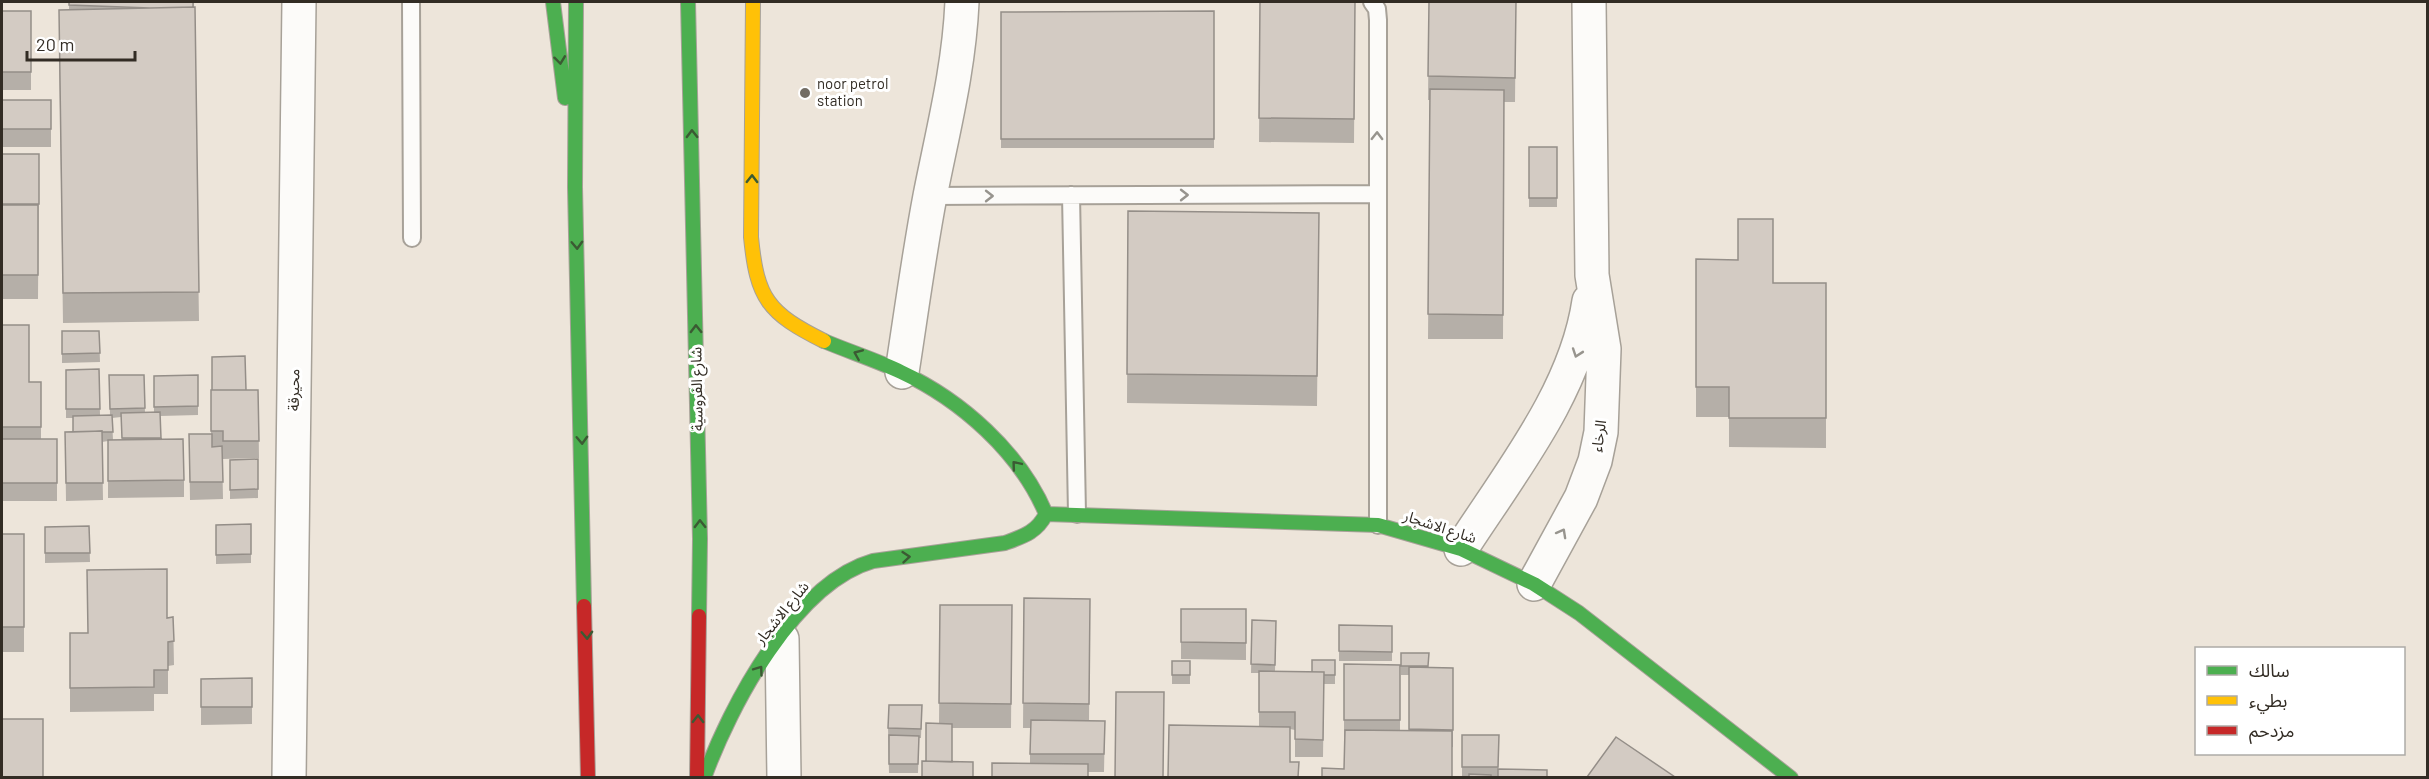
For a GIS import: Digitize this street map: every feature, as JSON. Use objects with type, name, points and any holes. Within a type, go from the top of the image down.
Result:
[{"type":"main road","points":[[553,2],[575,186]]},
{"type":"main road","points":[[576,2],[575,186],[588,777]]},
{"type":"main road","name":"شارع الفروسية","points":[[688,2],[700,539],[697,777]]},
{"type":"main road","points":[[753,2],[751,237],[758,284],[780,313],[812,335],[902,372],[929,388],[986,430],[1030,482],[1041,499],[1046,514]]},
{"type":"main road","name":"شارع الاشجار","points":[[704,777],[731,714],[782,639],[816,595],[854,566],[886,558],[973,549],[1012,539],[1040,526],[1046,514],[1077,514],[1378,525],[1461,549],[1534,584],[1579,613],[1791,777]]},
{"type":"street","name":"محيرقة","points":[[290,777],[298,2]]},
{"type":"street","points":[[902,372],[930,196],[954,87],[960,48],[962,2]]},
{"type":"street","name":"الرخاء","points":[[1534,584],[1581,498],[1595,461],[1600,432],[1604,349],[1592,275],[1589,2]]},
{"type":"street","name":"الرخاء","points":[[1461,549],[1560,394],[1580,344],[1592,275]]},
{"type":"street","points":[[782,639],[784,777]]},
{"type":"lane","points":[[411,2],[412,238]]},
{"type":"lane","points":[[1372,2],[1377,9],[1378,20],[1376,194],[1378,525]]},
{"type":"lane","points":[[930,196],[1376,194]]},
{"type":"lane","points":[[1071,195],[1077,514]]},
{"type":"building","points":[[69,2],[193,2],[193,7],[69,5]]},
{"type":"building","points":[[1260,2],[1355,2],[1354,119],[1259,118]]},
{"type":"building","points":[[1429,2],[1516,2],[1515,78],[1428,76]]},
{"type":"building","points":[[195,7],[199,292],[63,293],[59,10]]},
{"type":"building","points":[[2,11],[31,11],[31,72],[2,72]]},
{"type":"building","points":[[1214,11],[1214,139],[1001,139],[1001,12]]},
{"type":"building","points":[[1430,89],[1504,90],[1503,315],[1428,314]]},
{"type":"building","points":[[2,100],[51,100],[51,129],[2,129]]},
{"type":"building","points":[[1529,147],[1557,147],[1557,198],[1529,198]]},
{"type":"building","points":[[2,154],[39,154],[39,204],[2,204]]},
{"type":"building","points":[[2,205],[38,205],[38,275],[2,275]]},
{"type":"building","points":[[1128,211],[1319,213],[1317,376],[1127,374]]},
{"type":"building","points":[[1738,219],[1773,219],[1773,283],[1826,283],[1826,418],[1729,418],[1729,387],[1696,387],[1696,259],[1738,260]]},
{"type":"building","points":[[2,325],[29,325],[29,382],[41,382],[41,427],[2,427]]},
{"type":"building","points":[[62,331],[99,331],[100,353],[62,354]]},
{"type":"building","points":[[245,356],[246,390],[212,390],[212,357]]},
{"type":"building","points":[[99,369],[100,409],[66,409],[66,370]]},
{"type":"building","points":[[109,375],[144,375],[145,408],[110,409]]},
{"type":"building","points":[[198,375],[198,406],[154,407],[154,376]]},
{"type":"building","points":[[211,390],[258,390],[259,441],[223,441],[223,431],[211,431]]},
{"type":"building","points":[[160,412],[161,438],[122,438],[121,413]]},
{"type":"building","points":[[112,415],[113,432],[73,432],[73,416]]},
{"type":"building","points":[[102,431],[103,483],[66,483],[65,432]]},
{"type":"building","points":[[189,434],[212,434],[212,447],[222,446],[223,482],[190,482]]},
{"type":"building","points":[[2,439],[57,439],[57,483],[2,483]]},
{"type":"building","points":[[183,439],[184,480],[108,481],[108,440]]},
{"type":"building","points":[[258,459],[258,489],[230,490],[230,460]]},
{"type":"building","points":[[251,524],[251,554],[216,555],[216,525]]},
{"type":"building","points":[[89,526],[90,553],[45,553],[45,527]]},
{"type":"building","points":[[2,534],[24,534],[24,627],[2,627]]},
{"type":"building","points":[[167,569],[167,618],[173,617],[174,641],[168,642],[168,670],[154,670],[154,687],[70,688],[70,633],[88,633],[87,570]]},
{"type":"building","points":[[1024,598],[1090,599],[1089,704],[1023,703]]},
{"type":"building","points":[[940,605],[1012,605],[1011,704],[939,703]]},
{"type":"building","points":[[1181,609],[1246,609],[1246,643],[1181,642]]},
{"type":"building","points":[[1252,620],[1276,621],[1275,665],[1251,664]]},
{"type":"building","points":[[1339,625],[1392,626],[1392,652],[1339,651]]},
{"type":"building","points":[[1401,653],[1429,653],[1428,666],[1401,666]]},
{"type":"building","points":[[1312,660],[1335,660],[1335,675],[1312,672]]},
{"type":"building","points":[[1172,661],[1190,661],[1190,675],[1172,675]]},
{"type":"building","points":[[1344,664],[1400,665],[1400,720],[1344,720]]},
{"type":"building","points":[[1409,667],[1453,668],[1453,730],[1409,729]]},
{"type":"building","points":[[1259,671],[1324,672],[1323,740],[1295,739],[1295,712],[1259,712]]},
{"type":"building","points":[[252,678],[252,707],[201,707],[201,679]]},
{"type":"building","points":[[1116,692],[1164,692],[1163,777],[1115,777]]},
{"type":"building","points":[[889,705],[922,705],[921,729],[888,728]]},
{"type":"building","points":[[2,719],[43,719],[43,777],[2,777]]},
{"type":"building","points":[[1031,720],[1105,721],[1104,754],[1030,754]]},
{"type":"building","points":[[926,723],[952,724],[952,762],[926,761]]},
{"type":"building","points":[[1169,725],[1290,727],[1290,762],[1299,762],[1298,777],[1168,777]]},
{"type":"building","points":[[1345,730],[1452,731],[1452,777],[1322,777],[1322,768],[1344,769]]},
{"type":"building","points":[[889,735],[919,736],[918,764],[889,764]]},
{"type":"building","points":[[1462,735],[1499,735],[1498,767],[1462,767]]},
{"type":"building","points":[[1616,737],[1675,777],[1587,777]]},
{"type":"building","points":[[922,761],[973,762],[973,777],[922,777]]},
{"type":"building","points":[[992,763],[1088,764],[1088,777],[992,777]]},
{"type":"building","points":[[1498,769],[1547,770],[1547,777],[1498,777]]},
{"type":"building","points":[[1469,774],[1491,775],[1491,777],[1469,777]]},
{"type":"traffic: fast","points":[[553,2],[565,98]]},
{"type":"traffic: fast","points":[[576,2],[575,187],[584,606]]},
{"type":"traffic: fast","points":[[688,2],[700,539],[699,616]]},
{"type":"traffic: fast","points":[[704,778],[730,717],[748,684],[792,620],[817,594],[844,574],[873,561],[1005,543],[1034,529],[1046,514],[1035,491],[1005,449],[966,413],[945,397],[901,372],[824,341]]},
{"type":"traffic: fast","points":[[1046,514],[1378,525],[1461,549],[1534,584],[1579,613],[1791,778]]},
{"type":"traffic: slow","points":[[753,2],[751,237],[757,275],[762,290],[778,312],[790,322],[824,341]]},
{"type":"traffic: jam","points":[[584,606],[588,778]]},
{"type":"traffic: jam","points":[[697,778],[699,616]]},
{"type":"place","name":"noor petrol station","points":[[805,93]]}]
